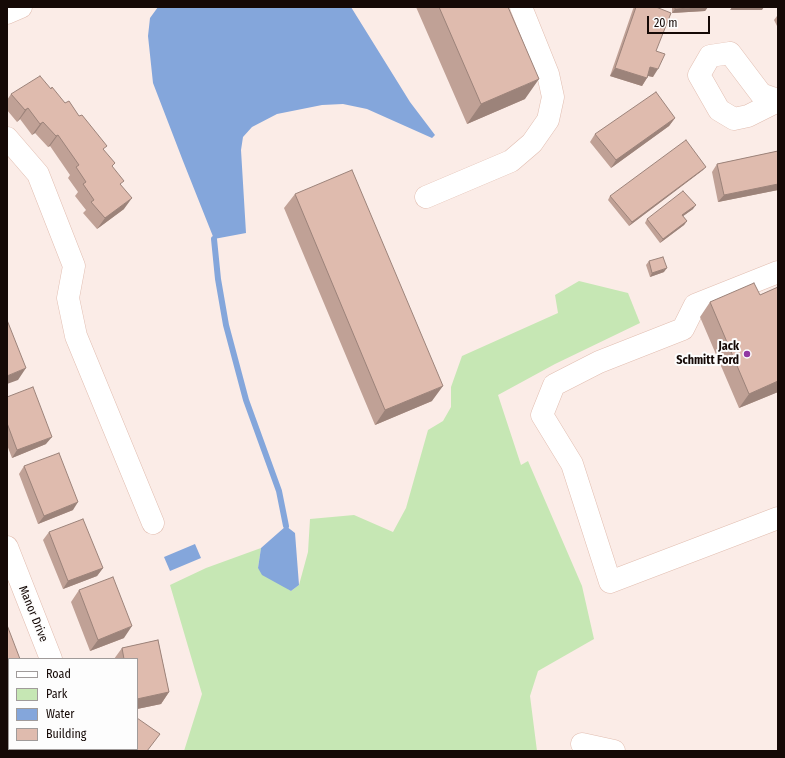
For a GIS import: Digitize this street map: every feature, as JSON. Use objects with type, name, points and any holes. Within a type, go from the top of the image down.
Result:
[{"type":"street","points":[[7,13],[21,7]]},
{"type":"street","points":[[426,197],[511,161],[532,143],[548,120],[553,97],[552,89],[548,74],[521,7]]},
{"type":"street","points":[[7,138],[38,174],[74,266],[68,298],[76,336],[153,523]]},
{"type":"street","points":[[778,272],[695,304],[683,329],[599,362],[554,385],[542,415],[572,464],[610,582],[778,518]]},
{"type":"street","name":"Manor Drive","points":[[7,547],[51,658]]},
{"type":"street","points":[[582,744],[614,751]]},
{"type":"green space","points":[[579,281],[628,293],[640,323],[555,364],[498,395],[521,465],[528,461],[582,586],[594,639],[538,671],[530,696],[537,751],[184,751],[202,694],[170,585],[206,568],[261,548],[258,568],[291,591],[299,585],[308,552],[310,519],[354,515],[393,532],[406,508],[428,430],[443,421],[451,407],[451,387],[462,356],[558,313],[555,295]]},
{"type":"water","points":[[158,7],[351,7],[410,102],[435,135],[432,138],[367,109],[343,104],[322,105],[277,114],[252,127],[243,137],[241,150],[246,233],[214,239],[153,83],[148,36],[150,18]]},
{"type":"water","points":[[286,526],[295,533],[299,585],[291,591],[262,575],[258,568],[261,548]]},
{"type":"water","points":[[195,544],[201,558],[170,571],[164,557]]},
{"type":"building","points":[[439,7],[508,7],[539,79],[481,104]]},
{"type":"building","points":[[636,7],[656,7],[671,13],[656,51],[665,54],[658,69],[650,67],[647,78],[615,68]]},
{"type":"building","points":[[675,7],[706,7],[675,9]]},
{"type":"building","points":[[40,76],[51,89],[52,87],[65,103],[69,101],[79,116],[82,115],[107,146],[103,149],[115,163],[112,166],[124,181],[120,184],[132,198],[105,218],[91,202],[94,200],[83,184],[86,182],[76,167],[79,165],[58,135],[56,136],[43,122],[40,124],[28,108],[25,110],[11,94]]},
{"type":"building","points":[[656,92],[675,118],[616,160],[595,134]]},
{"type":"building","points":[[686,140],[706,167],[632,222],[610,196]]},
{"type":"building","points":[[778,151],[778,184],[724,195],[717,164]]},
{"type":"building","points":[[352,170],[443,386],[385,410],[295,194]]},
{"type":"building","points":[[683,191],[696,205],[682,215],[687,221],[663,239],[647,219]]},
{"type":"building","points":[[663,257],[667,268],[652,273],[649,261]]},
{"type":"building","name":"Jack Schmitt Ford","points":[[754,283],[760,295],[778,287],[778,381],[749,394],[710,302]]},
{"type":"building","points":[[7,320],[26,368],[7,376]]},
{"type":"building","points":[[33,387],[52,437],[17,450],[7,423],[7,397]]},
{"type":"building","points":[[59,453],[78,502],[44,516],[24,466]]},
{"type":"building","points":[[83,519],[103,568],[68,581],[49,532]]},
{"type":"building","points":[[113,577],[132,626],[98,640],[79,590]]},
{"type":"building","points":[[7,625],[20,658],[8,658],[7,665]]},
{"type":"building","points":[[158,640],[169,692],[138,699],[138,658],[124,658],[122,648]]},
{"type":"building","points":[[7,686],[8,686],[7,743]]},
{"type":"building","points":[[138,719],[160,734],[147,751],[102,751],[138,750]]},
{"type":"building","points":[[54,750],[57,751],[44,751]]},
{"type":"waterway","points":[[214,239],[218,279],[226,325],[246,400],[279,491],[286,526]]},
{"type":"place","name":"Jack Schmitt Ford","points":[[747,354]]}]
